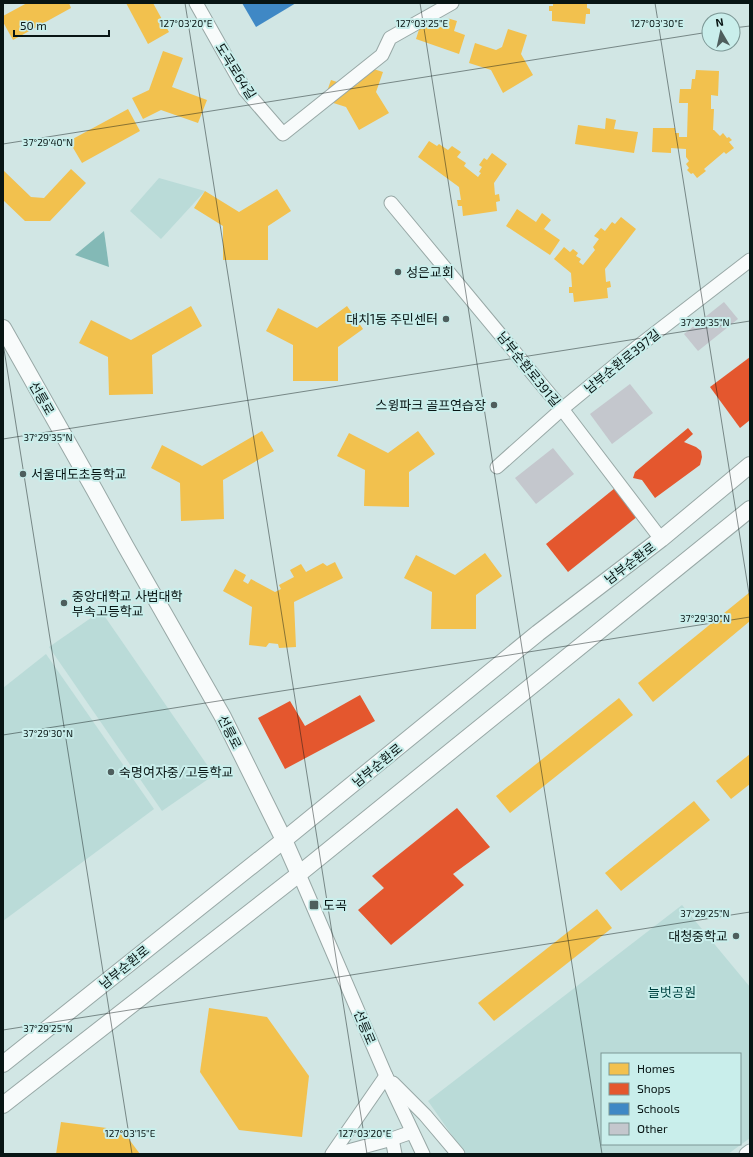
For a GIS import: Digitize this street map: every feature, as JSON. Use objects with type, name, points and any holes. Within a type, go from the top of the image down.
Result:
[{"type":"main road","name":"선릉로","points":[[3,328],[223,717],[284,840],[299,874]]},
{"type":"main road","name":"남부순환로","points":[[3,1064],[284,840],[538,633],[661,539],[750,465]]},
{"type":"main road","points":[[6,1105],[299,874],[750,509]]},
{"type":"street","name":"도곡로64길","points":[[196,3],[245,90],[284,134],[382,55],[390,38],[452,3]]},
{"type":"street","name":"남부순환로391길","points":[[391,203],[562,409],[661,539]]},
{"type":"street","name":"남부순환로397길","points":[[497,467],[562,409],[636,348],[750,260]]},
{"type":"street","name":"선릉로","points":[[299,874],[386,1076],[423,1154]]},
{"type":"street","points":[[332,1154],[386,1076],[425,1115],[458,1154]]},
{"type":"street","points":[[337,1154],[412,1132]]},
{"type":"street","points":[[392,1139],[395,1154]]},
{"type":"street","points":[[746,1154],[750,1151]]},
{"type":"green space","points":[[159,178],[205,191],[161,239],[130,211]]},
{"type":"green space","points":[[101,611],[214,775],[162,811],[49,647]]},
{"type":"green space","points":[[46,654],[154,809],[3,921],[3,688]]},
{"type":"green space","name":"늘벗공원","points":[[682,905],[750,987],[750,1138],[741,1145],[741,1053],[601,1053],[601,1145],[740,1145],[728,1154],[465,1154],[428,1101]]},
{"type":"shaded area","points":[[104,231],[109,267],[75,255]]},
{"type":"building: Homes","points":[[27,3],[69,3],[71,8],[13,40],[3,22],[3,16]]},
{"type":"building: Homes","points":[[126,3],[153,3],[169,32],[148,44]]},
{"type":"building: Homes","points":[[553,3],[587,3],[587,8],[590,9],[590,14],[586,14],[585,24],[552,21],[552,11],[549,11],[549,6],[553,6]]},
{"type":"building: Homes","points":[[447,18],[457,21],[454,31],[465,35],[459,54],[416,39],[422,20],[443,28]]},
{"type":"building: Homes","points":[[508,29],[527,35],[521,54],[533,75],[503,93],[491,70],[469,63],[475,43],[496,50],[502,47]]},
{"type":"building: Homes","points":[[163,51],[183,58],[172,87],[207,100],[198,123],[161,110],[143,119],[132,98],[149,90]]},
{"type":"building: Homes","points":[[364,66],[383,72],[376,92],[389,113],[359,130],[346,107],[324,100],[331,80],[352,87],[358,84]]},
{"type":"building: Homes","points":[[696,70],[719,71],[718,96],[711,95],[711,109],[714,109],[713,130],[720,136],[723,133],[727,138],[729,137],[732,140],[729,142],[734,148],[726,154],[724,152],[704,169],[706,171],[697,178],[693,173],[691,174],[687,170],[689,168],[686,164],[689,161],[686,157],[686,149],[671,148],[671,153],[652,152],[653,128],[675,128],[675,133],[679,133],[679,137],[687,137],[688,103],[679,103],[680,89],[691,89],[692,79],[695,79]]},
{"type":"building: Homes","points":[[128,109],[140,131],[82,163],[69,141]]},
{"type":"building: Homes","points":[[606,118],[616,120],[614,129],[638,132],[634,153],[575,144],[578,125],[605,129]]},
{"type":"building: Homes","points":[[429,141],[437,146],[439,144],[448,150],[452,146],[461,152],[457,157],[466,163],[464,166],[478,177],[481,173],[479,172],[482,167],[479,165],[484,158],[487,160],[492,153],[507,164],[494,183],[495,195],[499,194],[500,201],[496,202],[497,211],[463,216],[462,206],[458,206],[457,200],[461,200],[459,187],[418,157]]},
{"type":"building: Homes","points":[[71,169],[86,183],[50,221],[25,221],[3,200],[3,170],[31,197],[44,198]]},
{"type":"building: Homes","points":[[277,189],[291,211],[268,226],[268,260],[223,260],[223,226],[194,208],[205,191],[239,212]]},
{"type":"building: Homes","points":[[517,209],[536,222],[542,213],[551,220],[544,229],[560,240],[550,255],[506,226]]},
{"type":"building: Homes","points":[[621,217],[636,229],[605,269],[606,282],[610,281],[611,287],[607,288],[608,298],[574,302],[573,293],[569,293],[569,287],[572,287],[571,273],[554,259],[564,247],[570,252],[573,249],[578,253],[576,256],[581,259],[579,262],[583,265],[595,250],[593,247],[599,239],[594,236],[601,228],[605,231],[612,222],[615,224]]},
{"type":"building: Homes","points":[[191,306],[202,326],[152,355],[153,394],[109,395],[108,357],[79,343],[91,320],[131,340]]},
{"type":"building: Homes","points":[[347,306],[363,329],[338,347],[338,381],[293,381],[293,345],[266,331],[278,308],[317,328]]},
{"type":"building: Homes","points":[[262,431],[274,451],[223,480],[224,519],[181,521],[180,483],[151,468],[162,445],[202,466]]},
{"type":"building: Homes","points":[[418,431],[435,454],[409,472],[409,507],[364,506],[365,470],[337,456],[349,433],[388,453]]},
{"type":"building: Homes","points":[[485,553],[502,576],[476,595],[476,629],[431,629],[432,592],[404,578],[416,555],[455,575]]},
{"type":"building: Homes","points":[[335,562],[343,578],[294,602],[296,647],[279,648],[278,644],[269,643],[266,647],[249,645],[252,607],[223,591],[235,569],[246,575],[243,581],[248,584],[251,579],[275,592],[281,589],[279,585],[294,577],[290,570],[301,564],[306,572],[323,563],[327,566]]},
{"type":"building: Homes","points":[[750,592],[750,621],[653,702],[638,683]]},
{"type":"building: Homes","points":[[619,698],[633,715],[510,813],[496,796]]},
{"type":"building: Homes","points":[[750,754],[750,784],[731,799],[716,781]]},
{"type":"building: Homes","points":[[694,801],[710,820],[621,891],[605,873]]},
{"type":"building: Homes","points":[[597,909],[612,928],[494,1021],[478,1003]]},
{"type":"building: Homes","points":[[209,1008],[267,1017],[309,1076],[302,1137],[239,1130],[200,1072]]},
{"type":"building: Homes","points":[[61,1122],[122,1130],[140,1154],[56,1154]]},
{"type":"building: Shops","points":[[750,357],[750,420],[740,428],[710,387]]},
{"type":"building: Shops","points":[[688,428],[693,434],[684,442],[701,451],[702,457],[700,465],[655,498],[642,480],[633,478],[635,472]]},
{"type":"building: Shops","points":[[615,488],[638,516],[568,572],[546,544]]},
{"type":"building: Shops","points":[[360,695],[375,721],[285,769],[258,718],[290,701],[305,726]]},
{"type":"building: Shops","points":[[457,808],[490,847],[453,874],[464,885],[391,945],[358,910],[384,888],[372,876]]},
{"type":"building: Schools","points":[[242,3],[296,3],[256,27]]},
{"type":"building: Other","points":[[724,302],[738,319],[698,351],[684,334]]},
{"type":"building: Other","points":[[630,384],[653,413],[612,444],[590,414]]},
{"type":"building: Other","points":[[553,448],[574,474],[536,504],[515,478]]},
{"type":"place","name":"성은교회","points":[[398,272]]},
{"type":"place","name":"대치1동 주민센터","points":[[446,319]]},
{"type":"place","name":"스윙파크 골프연습장","points":[[494,405]]},
{"type":"place","name":"서울대도초등학교","points":[[23,474]]},
{"type":"place","name":"중앙대학교 사범대학 부속고등학교","points":[[64,603]]},
{"type":"place","name":"숙명여자중/고등학교","points":[[111,772]]},
{"type":"place","name":"도곡","points":[[314,905]]},
{"type":"place","name":"대청중학교","points":[[736,936]]}]
